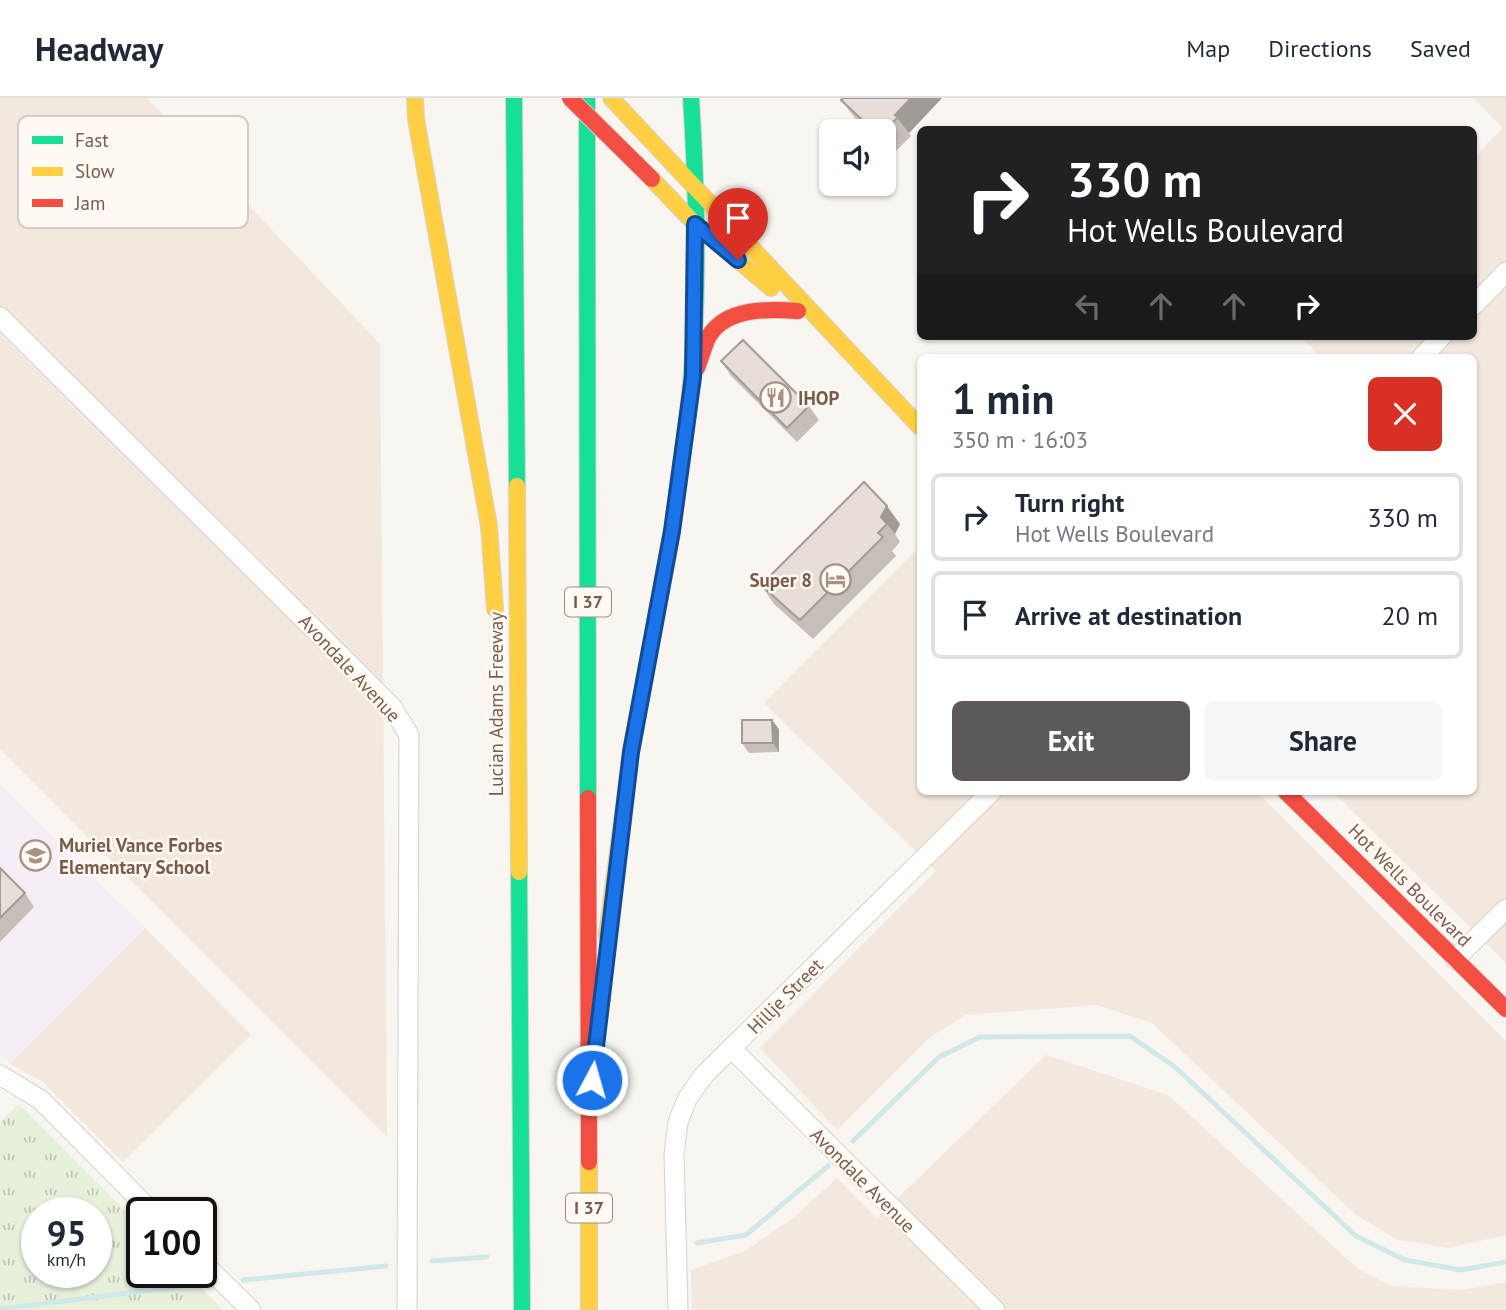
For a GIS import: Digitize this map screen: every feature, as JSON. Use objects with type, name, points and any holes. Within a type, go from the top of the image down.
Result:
[{"type":"main road","points":[[415,98],[416,119],[489,526],[496,623]]},
{"type":"main road","name":"Lucian Adams Freeway","points":[[514,98],[522,1308]]},
{"type":"main road","points":[[570,98],[695,224],[839,345]]},
{"type":"main road","name":"I 37","points":[[587,98],[589,1310]]},
{"type":"main road","points":[[611,98],[696,183],[839,345],[917,424]]},
{"type":"main road","points":[[589,1105],[631,752],[672,531],[693,377],[696,183],[691,98]]},
{"type":"main road","points":[[693,377],[711,333],[729,318],[778,309],[798,311]]},
{"type":"main road","points":[[501,706],[518,957]]},
{"type":"main road","name":"Hot Wells Boulevard","points":[[1289,795],[1506,1009]]},
{"type":"street","points":[[1477,302],[1506,272]]},
{"type":"street","name":"Avondale Avenue","points":[[0,317],[392,707],[409,735],[407,1310]]},
{"type":"street","points":[[1425,354],[1439,340]]},
{"type":"street","name":"Hillje Street","points":[[678,1310],[674,1155],[678,1122],[704,1075],[988,795]]},
{"type":"street","points":[[1455,959],[1506,909]]},
{"type":"street","name":"Avondale Avenue","points":[[732,1049],[995,1310]]},
{"type":"street","points":[[0,1075],[41,1100],[137,1197]]},
{"type":"street","points":[[217,1277],[251,1310]]},
{"type":"shaded area","points":[[0,98],[147,98],[164,116],[18,116],[18,228],[248,228],[248,205],[380,344],[387,1137],[0,749]]},
{"type":"shaded area","points":[[1474,98],[1506,98],[1506,963],[1336,795],[1477,795],[1477,354],[1318,354],[1304,340],[1477,340],[1477,155],[1503,128]]},
{"type":"shaded area","points":[[917,549],[917,795],[1260,795],[1506,1041],[1506,1235],[1448,1248],[1398,1240],[1356,1215],[1152,1023],[1097,1005],[965,1015],[929,1038],[837,1130],[760,1048],[936,871],[764,703]]},
{"type":"shaded area","name":"Muriel Vance Forbes Elementary School","points":[[0,784],[145,928],[10,1064],[0,1054]]},
{"type":"shaded area","points":[[145,928],[251,1035],[123,1162],[43,1082],[10,1064]]},
{"type":"shaded area","points":[[1046,1055],[1168,1095],[1358,1269],[1391,1286],[1460,1290],[1506,1282],[1506,1310],[692,1310],[691,1270],[745,1251],[792,1219],[837,1178],[877,1218]]},
{"type":"green space","points":[[19,1104],[111,1197],[21,1197],[21,1288],[112,1288],[112,1198],[126,1212],[126,1288],[201,1288],[223,1310],[0,1310],[0,1123]]},
{"type":"building","points":[[911,98],[895,115],[898,117],[896,119],[861,119],[841,100]]},
{"type":"building","name":"IHOP","points":[[743,340],[809,406],[787,428],[721,361]]},
{"type":"building","points":[[864,482],[887,506],[881,517],[887,524],[878,533],[883,537],[800,620],[761,585]]},
{"type":"building","points":[[742,720],[772,720],[773,743],[742,743]]},
{"type":"building","points":[[0,868],[25,893],[0,918]]},
{"type":"waterway","points":[[853,1141],[939,1057],[980,1037],[1130,1036],[1175,1067],[1356,1236],[1405,1260],[1461,1270],[1506,1262]]},
{"type":"waterway","points":[[697,1243],[746,1235],[828,1166]]},
{"type":"waterway","points":[[432,1261],[487,1257]]},
{"type":"waterway","points":[[243,1280],[386,1266]]},
{"type":"waterway","points":[[0,1309],[168,1288]]},
{"type":"traffic: fast","points":[[514,98],[517,486]]},
{"type":"traffic: fast","points":[[587,98],[588,798]]},
{"type":"traffic: fast","points":[[685,437],[693,353],[696,268],[691,98]]},
{"type":"traffic: fast","points":[[519,872],[522,1310]]},
{"type":"traffic: slow","points":[[415,98],[416,119],[489,526],[495,609]]},
{"type":"traffic: slow","points":[[611,98],[917,424]]},
{"type":"traffic: slow","points":[[652,179],[695,224],[771,288]]},
{"type":"traffic: slow","points":[[607,935],[631,752],[672,531],[685,437]]},
{"type":"traffic: slow","points":[[517,486],[519,872]]},
{"type":"traffic: slow","points":[[589,1162],[589,1310]]},
{"type":"traffic: jam","points":[[570,98],[652,179]]},
{"type":"traffic: jam","points":[[697,368],[709,336],[726,320],[762,310],[798,311]]},
{"type":"traffic: jam","points":[[1289,795],[1506,1009]]},
{"type":"traffic: jam","points":[[588,798],[589,1162]]},
{"type":"place","name":"IHOP","points":[[775,398]]},
{"type":"place","name":"Super 8","points":[[835,580]]},
{"type":"place","name":"Muriel Vance Forbes Elementary School","points":[[36,856]]},
{"type":"route","points":[[592,1080],[631,752],[672,531],[693,377],[695,224],[738,260]]}]
